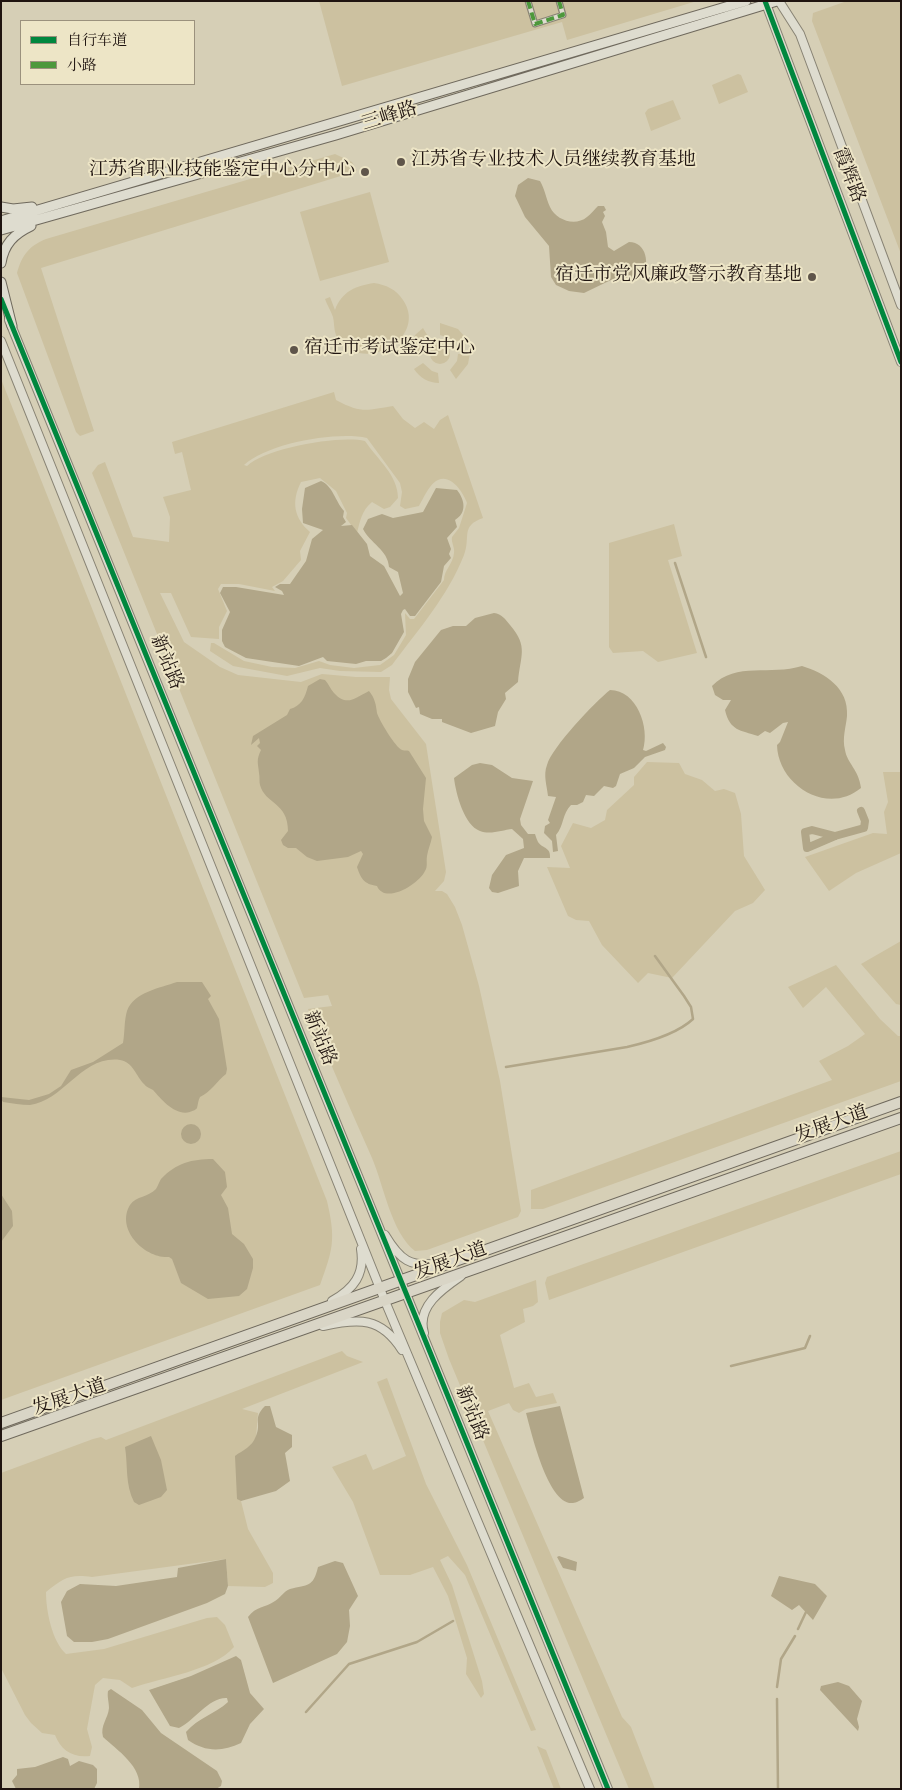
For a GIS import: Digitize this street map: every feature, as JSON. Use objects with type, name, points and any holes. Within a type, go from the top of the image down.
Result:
[{"type":"main road","name":"三峰路","points":[[1,230],[76,204],[746,1]]},
{"type":"main road","name":"三峰路","points":[[1,221],[76,204],[336,135],[766,3],[778,1]]},
{"type":"main road","points":[[1,207],[13,209],[76,204]]},
{"type":"main road","points":[[1,263],[7,245],[19,232],[76,204]]},
{"type":"main road","points":[[1,282],[12,326]]},
{"type":"main road","name":"发展大道","points":[[1,1423],[901,1102]]},
{"type":"main road","name":"发展大道","points":[[1,1436],[901,1118]]},
{"type":"street","points":[[528,1],[535,24],[563,15],[559,1]]},
{"type":"street","name":"霞辉路","points":[[778,1],[800,34],[901,305]]},
{"type":"street","name":"霞辉路","points":[[766,3],[901,362]]},
{"type":"street","name":"新站路","points":[[1,299],[404,1294],[608,1789]]},
{"type":"street","name":"新站路","points":[[1,341],[380,1288],[590,1789]]},
{"type":"street","points":[[373,1214],[395,1250],[404,1260],[417,1265],[460,1260]]},
{"type":"street","points":[[297,1318],[340,1297],[358,1279],[363,1262],[352,1218]]},
{"type":"street","points":[[438,1376],[422,1321],[429,1304],[464,1273]]},
{"type":"street","points":[[302,1331],[362,1321],[375,1323],[392,1335],[419,1381]]},
{"type":"shaded area","points":[[319,1],[697,1],[567,40],[562,22],[342,86]]},
{"type":"shaded area","points":[[847,1],[901,1],[901,254],[812,21],[813,13]]},
{"type":"shaded area","points":[[738,74],[741,75],[748,92],[719,104],[712,85]]},
{"type":"shaded area","points":[[673,100],[681,119],[651,131],[645,113],[648,109]]},
{"type":"shaded area","points":[[335,154],[352,162],[357,171],[41,268],[94,431],[80,436],[76,432],[17,273],[21,261],[27,252],[46,239]]},
{"type":"shaded area","points":[[528,178],[540,181],[553,212],[566,221],[582,220],[598,206],[604,206],[606,210],[603,212],[605,216],[602,222],[606,232],[608,247],[614,251],[629,242],[640,246],[646,261],[642,277],[632,281],[611,280],[584,293],[569,291],[556,285],[551,277],[549,246],[525,217],[515,196],[518,185]],"holes":[[[559,268],[570,271],[578,269],[579,278],[571,283],[561,278],[556,271]]]},
{"type":"shaded area","points":[[370,192],[389,262],[320,281],[300,212]]},
{"type":"shaded area","points":[[374,283],[390,288],[400,296],[409,314],[408,327],[401,338],[391,346],[378,352],[365,354],[351,351],[340,342],[335,333],[333,317],[325,299],[330,297],[335,310],[342,298],[350,291]]},
{"type":"shaded area","points":[[440,323],[458,329],[465,337],[455,343],[451,339],[440,335]]},
{"type":"shaded area","points":[[423,328],[429,338],[423,343],[420,353],[409,354],[415,335]]},
{"type":"shaded area","points":[[440,344],[447,347],[450,354],[447,361],[440,364],[433,361],[430,354],[433,347]]},
{"type":"shaded area","points":[[470,353],[468,364],[456,379],[450,370],[457,361],[458,354]]},
{"type":"shaded area","points":[[423,363],[432,371],[438,373],[439,383],[428,381],[416,372],[414,369]]},
{"type":"shaded area","points":[[1,379],[327,1201],[332,1226],[332,1244],[320,1285],[1,1400]]},
{"type":"shaded area","points":[[334,392],[336,400],[359,409],[370,410],[393,406],[403,419],[415,428],[424,422],[434,429],[440,420],[448,415],[483,518],[476,521],[469,528],[464,555],[450,585],[392,665],[381,672],[340,671],[320,668],[287,676],[233,666],[210,651],[211,643],[214,643],[244,661],[272,667],[295,668],[319,661],[330,665],[354,668],[380,665],[394,655],[406,635],[405,613],[410,619],[414,619],[444,580],[445,573],[453,557],[452,537],[459,528],[467,503],[456,485],[443,479],[432,484],[419,506],[405,509],[400,506],[402,492],[400,483],[367,438],[338,436],[303,441],[269,451],[255,457],[244,465],[247,466],[270,454],[303,444],[338,440],[365,441],[391,475],[395,482],[398,498],[390,507],[384,509],[372,502],[360,520],[357,533],[346,518],[347,513],[336,491],[320,478],[301,482],[295,503],[297,515],[310,532],[300,551],[301,560],[283,581],[272,587],[275,591],[239,584],[221,584],[218,589],[227,611],[219,627],[219,639],[191,637],[171,593],[160,593],[184,642],[220,667],[238,675],[301,682],[322,674],[390,677],[389,690],[391,699],[426,744],[446,872],[444,881],[435,891],[442,891],[447,894],[455,907],[479,986],[500,1081],[521,1211],[518,1217],[427,1250],[415,1251],[407,1243],[394,1221],[372,1158],[308,1009],[332,1006],[328,995],[304,998],[92,473],[98,465],[105,462],[133,537],[169,542],[170,517],[163,497],[191,490],[182,452],[175,454],[172,442]]},
{"type":"shaded area","points":[[321,481],[328,486],[344,511],[343,517],[346,522],[341,526],[352,525],[367,544],[370,556],[384,566],[400,596],[403,593],[398,572],[389,567],[386,556],[363,529],[368,519],[382,514],[393,518],[423,512],[436,488],[457,490],[464,506],[462,514],[455,520],[457,527],[447,538],[451,549],[449,554],[451,558],[444,566],[441,582],[415,616],[410,616],[405,609],[403,610],[401,614],[404,632],[392,653],[381,661],[366,661],[356,664],[327,661],[323,657],[299,666],[246,658],[225,647],[222,641],[222,630],[230,612],[220,593],[223,587],[236,587],[284,595],[282,591],[275,587],[280,584],[290,584],[306,561],[312,539],[323,530],[303,523],[302,509],[305,488]]},
{"type":"shaded area","points":[[674,524],[682,556],[668,560],[697,653],[658,662],[643,651],[613,653],[609,647],[609,543]]},
{"type":"shaded area","points":[[494,613],[503,617],[516,633],[520,640],[522,652],[518,682],[505,693],[506,699],[498,712],[495,726],[471,733],[442,722],[442,719],[432,719],[420,714],[419,707],[416,708],[408,692],[408,679],[415,662],[441,630],[453,626],[466,626],[475,618]]},
{"type":"shaded area","points":[[802,666],[819,673],[834,683],[844,697],[847,706],[847,716],[844,746],[846,755],[858,776],[861,788],[848,796],[834,799],[820,797],[807,792],[795,784],[786,773],[777,745],[788,722],[783,723],[770,733],[765,731],[758,736],[741,731],[733,726],[727,717],[725,710],[731,700],[723,700],[715,695],[712,686],[722,678],[743,671],[790,669]]},
{"type":"shaded area","points":[[320,679],[325,680],[334,693],[343,700],[351,700],[369,691],[376,704],[378,717],[388,733],[399,748],[409,751],[426,778],[423,809],[424,821],[432,837],[427,853],[426,867],[422,876],[416,882],[402,891],[387,894],[377,886],[369,884],[364,880],[357,867],[363,854],[361,851],[348,857],[317,861],[307,857],[296,848],[288,848],[283,845],[281,840],[288,831],[287,821],[280,809],[266,796],[260,785],[258,756],[261,750],[257,746],[260,743],[259,738],[251,745],[253,736],[287,715],[290,709],[302,701],[308,686]]},
{"type":"shaded area","points":[[610,690],[628,696],[639,712],[645,731],[643,750],[646,751],[663,743],[666,747],[665,750],[645,757],[634,768],[620,774],[616,786],[613,788],[604,786],[594,796],[586,795],[583,802],[571,805],[556,835],[558,851],[553,852],[552,841],[544,833],[545,826],[550,823],[548,820],[556,797],[548,796],[545,777],[547,765],[565,737]]},
{"type":"shaded area","points":[[647,762],[679,763],[685,774],[702,780],[715,791],[724,789],[735,793],[741,814],[744,856],[765,890],[753,903],[735,911],[672,978],[648,973],[638,983],[602,945],[589,921],[576,920],[568,916],[547,867],[570,868],[561,846],[573,823],[591,828],[605,820],[607,810],[634,785],[634,777]]},
{"type":"shaded area","points":[[480,763],[492,765],[512,778],[533,781],[520,819],[521,825],[528,834],[535,834],[538,842],[550,854],[550,858],[524,858],[518,871],[519,886],[498,893],[492,892],[489,888],[492,875],[506,855],[524,848],[523,839],[512,829],[492,832],[480,831],[474,828],[465,816],[454,778],[472,765]]},
{"type":"shaded area","points":[[883,772],[901,772],[901,853],[856,873],[829,891],[805,857],[873,833],[887,834],[884,812],[888,802]]},
{"type":"shaded area","points":[[901,941],[901,1005],[896,1004],[861,964]]},
{"type":"shaded area","points":[[836,965],[880,1019],[898,1036],[901,1036],[901,1081],[543,1209],[531,1209],[531,1190],[832,1080],[819,1061],[848,1046],[865,1034],[826,987],[803,1008],[788,987]]},
{"type":"shaded area","points":[[177,982],[202,982],[211,996],[208,999],[219,1019],[227,1069],[226,1074],[200,1097],[196,1109],[184,1113],[174,1109],[141,1081],[128,1063],[120,1060],[107,1060],[95,1064],[53,1096],[42,1102],[30,1105],[3,1102],[1,1097],[29,1100],[49,1094],[61,1086],[71,1070],[93,1062],[123,1043],[127,1011],[135,999],[148,992]]},
{"type":"shaded area","points":[[191,1124],[198,1127],[201,1134],[198,1141],[191,1144],[184,1141],[181,1134],[184,1127]]},
{"type":"shaded area","points":[[901,1151],[901,1174],[549,1300],[545,1283],[547,1277]]},
{"type":"shaded area","points":[[213,1159],[225,1172],[227,1187],[221,1195],[228,1208],[232,1234],[244,1244],[253,1259],[253,1268],[247,1289],[239,1296],[208,1299],[181,1283],[172,1259],[151,1253],[135,1241],[127,1224],[126,1214],[133,1202],[153,1192],[161,1179],[172,1169],[191,1161]]},
{"type":"shaded area","points":[[1,1194],[12,1211],[13,1226],[1,1242]]},
{"type":"shaded area","points":[[536,1280],[538,1302],[533,1306],[523,1309],[525,1322],[500,1335],[514,1388],[529,1383],[536,1397],[553,1393],[557,1403],[526,1409],[519,1413],[513,1410],[509,1403],[488,1411],[622,1717],[631,1727],[655,1789],[629,1789],[449,1359],[440,1333],[442,1313],[464,1300],[475,1302]]},
{"type":"shaded area","points":[[342,1351],[347,1356],[363,1362],[242,1409],[258,1413],[256,1438],[248,1449],[237,1498],[241,1501],[248,1529],[273,1573],[273,1583],[265,1587],[228,1586],[226,1559],[92,1577],[72,1577],[62,1580],[46,1592],[51,1625],[57,1641],[66,1654],[104,1649],[207,1618],[217,1617],[225,1625],[234,1647],[214,1662],[201,1668],[132,1688],[120,1680],[103,1678],[95,1685],[87,1729],[92,1747],[90,1756],[78,1756],[68,1752],[60,1745],[55,1735],[42,1733],[25,1715],[1,1668],[1,1473],[93,1439],[101,1437],[106,1440]]},
{"type":"shaded area","points":[[387,1378],[426,1484],[467,1565],[536,1730],[531,1731],[465,1575],[448,1556],[440,1560],[452,1585],[482,1681],[484,1694],[481,1698],[466,1674],[467,1658],[448,1596],[433,1567],[410,1575],[380,1575],[353,1502],[332,1467],[366,1454],[373,1470],[406,1456],[377,1382]]},
{"type":"shaded area","points":[[265,1406],[270,1406],[276,1427],[292,1435],[292,1447],[285,1453],[290,1481],[276,1491],[241,1501],[237,1499],[235,1456],[247,1448],[254,1440],[258,1431],[259,1414]]},
{"type":"shaded area","points":[[560,1406],[584,1498],[574,1503],[564,1501],[548,1481],[536,1450],[526,1413]]},
{"type":"shaded area","points":[[151,1436],[161,1460],[167,1490],[161,1497],[139,1505],[134,1502],[129,1488],[125,1447]]},
{"type":"shaded area","points":[[557,1557],[577,1562],[576,1571],[563,1568]]},
{"type":"shaded area","points":[[226,1559],[228,1586],[225,1594],[207,1603],[108,1639],[92,1642],[74,1642],[67,1636],[61,1602],[67,1591],[80,1584],[116,1586],[177,1577],[178,1568]]},
{"type":"shaded area","points":[[335,1561],[343,1563],[358,1596],[349,1610],[350,1626],[347,1642],[337,1654],[273,1683],[248,1617],[257,1609],[275,1601],[288,1590],[309,1584],[314,1579],[318,1567]]},
{"type":"shaded area","points":[[779,1576],[815,1584],[827,1596],[813,1620],[799,1605],[792,1610],[771,1596]]},
{"type":"shaded area","points":[[236,1656],[241,1660],[250,1693],[264,1709],[250,1724],[241,1743],[220,1749],[207,1749],[194,1744],[188,1740],[186,1732],[196,1723],[228,1702],[227,1698],[214,1701],[179,1728],[170,1726],[149,1690],[191,1676]]},
{"type":"shaded area","points":[[838,1682],[849,1686],[862,1701],[857,1719],[858,1731],[820,1690],[821,1686]]},
{"type":"shaded area","points":[[111,1689],[142,1710],[161,1733],[217,1771],[222,1781],[221,1786],[216,1789],[139,1789],[137,1773],[133,1766],[122,1753],[103,1737],[103,1725],[109,1708],[108,1691]]},
{"type":"shaded area","points":[[537,1746],[546,1750],[561,1789],[554,1789]]},
{"type":"shaded area","points":[[63,1757],[68,1759],[70,1766],[79,1761],[93,1765],[97,1769],[97,1783],[94,1789],[16,1789],[12,1781],[17,1775],[17,1769],[35,1767]]},
{"type":"waterway","points":[[675,563],[706,657]]},
{"type":"waterway","points":[[835,836],[812,830],[805,832],[807,848],[835,836],[864,828],[865,821],[861,811]]},
{"type":"waterway","points":[[506,1067],[644,1043],[679,1029],[693,1019],[691,1007],[655,956]]},
{"type":"waterway","points":[[731,1366],[805,1348],[810,1336]]},
{"type":"waterway","points":[[798,1629],[806,1612]]},
{"type":"waterway","points":[[306,1712],[349,1664],[417,1642],[453,1621]]},
{"type":"waterway","points":[[777,1687],[781,1659],[795,1636]]},
{"type":"waterway","points":[[777,1699],[778,1789]]},
{"type":"marked path","points":[[528,1],[535,24],[563,15],[559,1]]},
{"type":"cycle path","points":[[765,1],[901,362]]},
{"type":"cycle path","points":[[1,299],[608,1789]]},
{"type":"place","name":"江苏省专业技术人员继续教育基地","points":[[401,162]]},
{"type":"place","name":"江苏省职业技能鉴定中心分中心","points":[[365,172]]},
{"type":"place","name":"宿迁市党风廉政警示教育基地","points":[[812,277]]},
{"type":"place","name":"宿迁市考试鉴定中心","points":[[294,350]]}]
